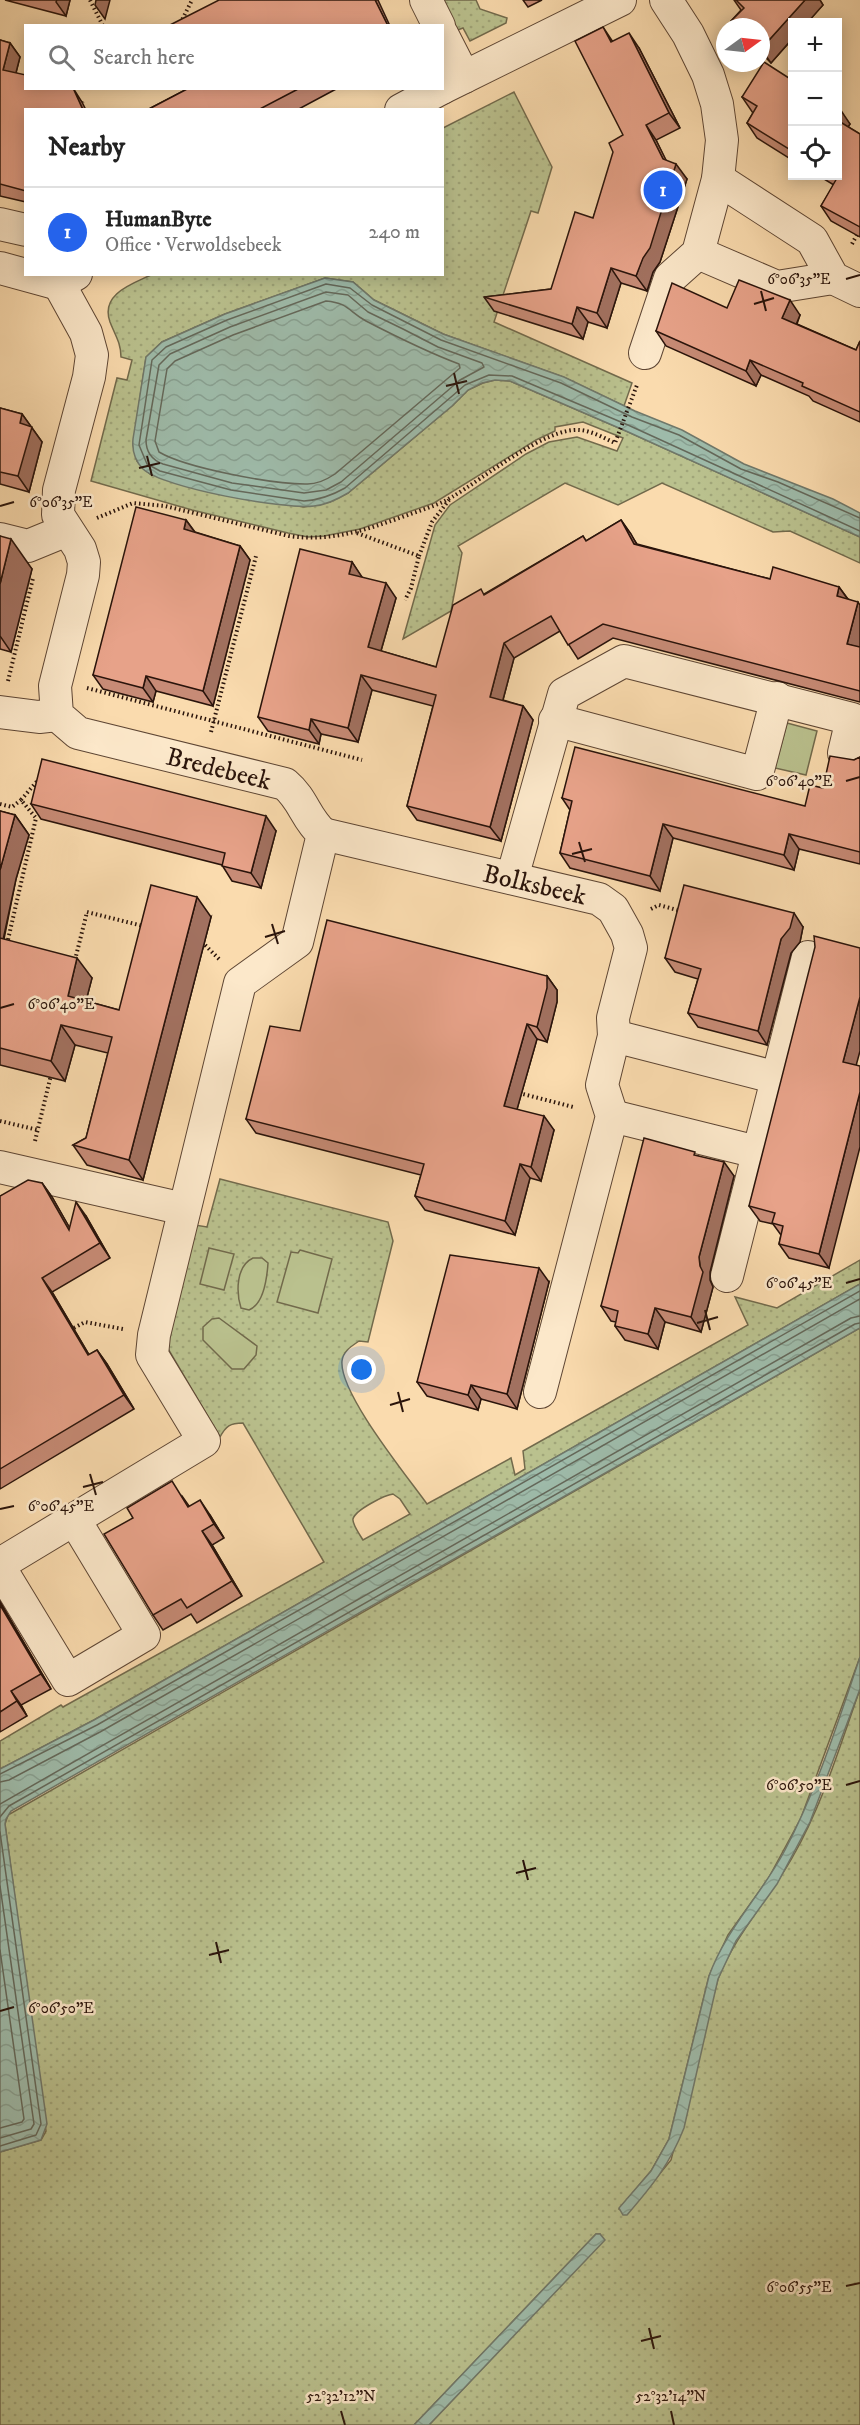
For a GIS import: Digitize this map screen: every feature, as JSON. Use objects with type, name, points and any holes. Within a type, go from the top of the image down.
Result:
[{"type":"street","points":[[426,0],[437,24]]},
{"type":"street","points":[[444,47],[450,85],[620,0]]},
{"type":"street","points":[[645,353],[670,278],[698,253],[718,179],[722,140],[714,91],[697,52],[666,0]]},
{"type":"street","points":[[405,108],[440,90]]},
{"type":"street","points":[[718,179],[812,240],[846,285]]},
{"type":"street","points":[[0,224],[24,230]]},
{"type":"street","points":[[698,253],[777,287],[846,285]]},
{"type":"street","points":[[0,268],[24,272]]},
{"type":"street","points":[[49,276],[67,279],[92,355],[89,377],[59,490],[55,534]]},
{"type":"street","points":[[0,539],[28,546],[55,534]]},
{"type":"street","points":[[4,697],[39,717],[57,716],[56,680],[83,575],[84,562],[80,549],[55,534]]},
{"type":"street","points":[[512,878],[564,694],[624,661],[777,698],[852,719],[844,753],[860,757]]},
{"type":"street","points":[[555,720],[758,774],[777,698]]},
{"type":"street","name":"Bredebeek","points":[[57,716],[78,734],[285,784],[298,795],[311,823],[323,834]]},
{"type":"street","points":[[74,1519],[144,1635],[68,1680],[0,1566],[74,1519],[204,1441],[152,1355],[154,1335],[240,982],[297,942],[323,834]]},
{"type":"street","name":"Bolksbeek","points":[[323,834],[599,899],[613,909],[627,934],[631,948],[613,1018],[614,1036],[602,1085],[612,1116]]},
{"type":"street","points":[[727,1276],[808,957]]},
{"type":"street","points":[[614,1036],[778,1078]]},
{"type":"street","points":[[540,1392],[612,1116],[757,1152]]},
{"type":"street","points":[[0,1167],[184,1209]]},
{"type":"path","points":[[90,0],[102,24]]},
{"type":"path","points":[[180,24],[192,0]]},
{"type":"path","points":[[4,697],[55,534],[133,503],[165,506],[299,538],[324,538],[356,533],[439,504],[547,438],[579,430],[615,442],[634,398]]},
{"type":"path","points":[[405,600],[432,522],[452,497]]},
{"type":"path","points":[[356,533],[419,556]]},
{"type":"path","points":[[214,721],[256,556]]},
{"type":"path","points":[[56,680],[362,760]]},
{"type":"path","points":[[0,804],[12,807],[41,778]]},
{"type":"path","points":[[7,945],[36,818],[21,800]]},
{"type":"path","points":[[620,922],[659,905],[692,914]]},
{"type":"path","points":[[63,959],[75,962],[87,912],[151,929]]},
{"type":"path","points":[[194,940],[205,943],[240,982]]},
{"type":"path","points":[[0,943],[18,948]]},
{"type":"path","points":[[0,1121],[38,1130],[52,1074]]},
{"type":"path","points":[[508,1090],[612,1116]]},
{"type":"path","points":[[64,1333],[85,1322],[154,1335]]},
{"type":"green space","points":[[439,0],[476,0],[480,9],[507,18],[506,23],[470,41],[463,28],[455,31]]},
{"type":"green space","points":[[514,92],[552,167],[538,213],[531,211],[494,322],[632,383],[624,406],[563,377],[443,334],[374,300],[353,282],[325,278],[225,314],[162,342],[146,357],[133,445],[137,461],[150,474],[230,496],[304,507],[330,502],[348,493],[468,390],[495,380],[510,381],[860,537],[860,563],[790,531],[773,532],[662,483],[618,505],[565,483],[458,546],[462,553],[451,611],[403,639],[435,525],[450,505],[526,454],[549,442],[577,437],[617,451],[623,438],[583,422],[555,427],[555,431],[536,440],[434,503],[360,529],[324,536],[308,537],[288,533],[192,510],[91,481],[117,378],[127,380],[132,360],[121,357],[119,343],[110,322],[108,312],[114,297],[127,286],[149,276],[444,276],[444,127]]},
{"type":"green space","points":[[787,723],[817,731],[806,775],[775,768]]},
{"type":"green space","points":[[220,1179],[388,1222],[393,1241],[368,1342],[359,1341],[346,1352],[342,1361],[344,1375],[362,1413],[427,1504],[511,1458],[515,1475],[525,1469],[523,1451],[748,1325],[735,1297],[777,1308],[860,1260],[860,1284],[94,1720],[0,1769],[0,1741],[61,1705],[63,1707],[324,1562],[243,1423],[229,1426],[220,1437],[167,1347],[195,1225],[207,1227]],"holes":[[[393,1494],[400,1499],[410,1514],[363,1540],[354,1524],[355,1515],[389,1495]]]},
{"type":"green space","points":[[209,1248],[234,1254],[224,1290],[200,1284]]},
{"type":"green space","points":[[300,1250],[332,1259],[318,1313],[277,1302],[291,1252],[298,1253]]},
{"type":"green space","points":[[253,1258],[262,1258],[268,1263],[266,1283],[261,1296],[254,1307],[249,1310],[241,1308],[238,1287],[243,1267]]},
{"type":"green space","points":[[219,1318],[257,1346],[256,1355],[244,1369],[232,1369],[203,1340],[203,1327],[212,1319]]},
{"type":"green space","points":[[860,1328],[860,1657],[801,1818],[768,1879],[728,1935],[709,1976],[669,2139],[651,2171],[619,2209],[627,2214],[671,2160],[718,1979],[743,1932],[783,1873],[803,1838],[830,1775],[860,1689],[860,2425],[429,2425],[604,2240],[600,2234],[596,2234],[414,2425],[0,2425],[0,2152],[41,2140],[46,2131],[5,1824],[8,1815]]},
{"type":"water","points":[[325,278],[353,282],[374,300],[443,334],[564,377],[635,411],[682,430],[744,464],[833,499],[860,513],[860,537],[510,381],[495,380],[468,390],[348,493],[323,504],[278,505],[226,496],[174,483],[143,469],[136,459],[133,443],[146,357],[162,342],[225,314]]},
{"type":"water","points":[[860,1284],[860,1328],[11,1811],[5,1824],[47,2124],[41,2140],[0,2152],[0,1769],[94,1720]]},
{"type":"water","points":[[860,1657],[860,1689],[810,1822],[777,1884],[736,1941],[718,1979],[684,2128],[679,2141],[652,2184],[627,2215],[623,2215],[619,2208],[651,2171],[669,2139],[709,1976],[716,1959],[734,1927],[776,1866],[797,1827],[826,1755]]},
{"type":"water","points":[[596,2234],[600,2234],[605,2240],[429,2425],[414,2425]]},
{"type":"building","points":[[219,0],[375,0],[387,24],[172,24]]},
{"type":"building","points":[[736,0],[805,0],[770,39],[770,18],[734,18],[744,8]]},
{"type":"building","points":[[603,27],[611,42],[629,33],[669,113],[646,125],[663,159],[676,164],[650,248],[636,276],[611,268],[597,313],[577,307],[572,324],[484,297],[551,289],[575,212],[593,218],[613,152],[609,143],[623,135],[575,41]]},
{"type":"building","points":[[0,40],[10,43],[3,70],[24,75],[24,90],[74,90],[82,108],[24,108],[24,190],[0,184]]},
{"type":"building","points":[[770,66],[788,77],[788,149],[747,123],[757,106],[742,97],[758,72],[770,72]]},
{"type":"building","points":[[185,90],[296,90],[262,108],[151,108]]},
{"type":"building","points":[[842,123],[860,134],[860,227],[821,206],[836,180],[842,180]]},
{"type":"building","points":[[739,280],[790,300],[782,318],[856,350],[860,341],[860,412],[802,386],[803,383],[750,360],[746,371],[656,331],[672,283],[727,308]]},
{"type":"building","points":[[0,408],[22,414],[20,423],[32,427],[18,476],[0,472]]},
{"type":"building","points":[[136,507],[186,520],[184,529],[240,546],[203,691],[146,676],[143,688],[93,675]]},
{"type":"building","points":[[621,520],[634,544],[770,579],[773,567],[839,587],[837,596],[858,602],[847,644],[860,647],[860,691],[603,624],[568,645],[551,616],[504,643],[490,697],[523,706],[490,827],[407,806],[436,695],[361,675],[348,728],[311,719],[309,730],[258,717],[300,549],[352,562],[349,574],[386,583],[368,647],[436,667],[453,605],[481,589],[484,595],[583,536],[586,541]]},
{"type":"building","points":[[0,536],[11,539],[0,584]]},
{"type":"building","points":[[575,747],[805,806],[810,785],[823,788],[830,756],[854,760],[860,757],[860,852],[789,834],[784,855],[663,824],[650,876],[560,853],[572,801],[562,798]]},
{"type":"building","points":[[42,759],[266,816],[251,873],[222,866],[225,853],[31,804]]},
{"type":"building","points":[[0,811],[15,815],[0,870]]},
{"type":"building","points":[[151,885],[197,897],[129,1160],[73,1145],[86,1138],[112,1037],[61,1025],[51,1061],[0,1048],[0,938],[77,958],[68,996],[119,1010]]},
{"type":"building","points":[[684,885],[794,913],[790,928],[781,939],[758,1031],[688,1013],[701,969],[665,958]]},
{"type":"building","points":[[327,920],[547,976],[547,988],[537,1027],[527,1024],[504,1106],[544,1116],[531,1167],[520,1164],[505,1221],[415,1196],[424,1164],[246,1119],[270,1026],[300,1031]]},
{"type":"building","points":[[814,936],[860,948],[860,997],[843,1062],[860,1066],[860,1092],[819,1254],[779,1244],[783,1226],[772,1223],[775,1213],[749,1206],[815,947]]},
{"type":"building","points":[[644,1138],[695,1152],[694,1155],[724,1162],[699,1257],[703,1272],[691,1317],[655,1308],[648,1334],[615,1326],[618,1311],[601,1306]]},
{"type":"building","points":[[28,1180],[42,1183],[69,1230],[76,1202],[100,1243],[42,1278],[88,1355],[97,1350],[124,1395],[0,1469],[0,1196]]},
{"type":"building","points":[[450,1255],[539,1268],[507,1394],[471,1385],[468,1395],[417,1382]]},
{"type":"building","points":[[172,1481],[188,1507],[200,1500],[214,1524],[202,1531],[232,1581],[187,1608],[181,1599],[153,1615],[104,1534],[133,1518],[127,1508]]},
{"type":"building","points":[[0,1605],[41,1674],[11,1691],[17,1701],[0,1712]]},
{"type":"place","name":"HumanByte","points":[[663,190]]}]
